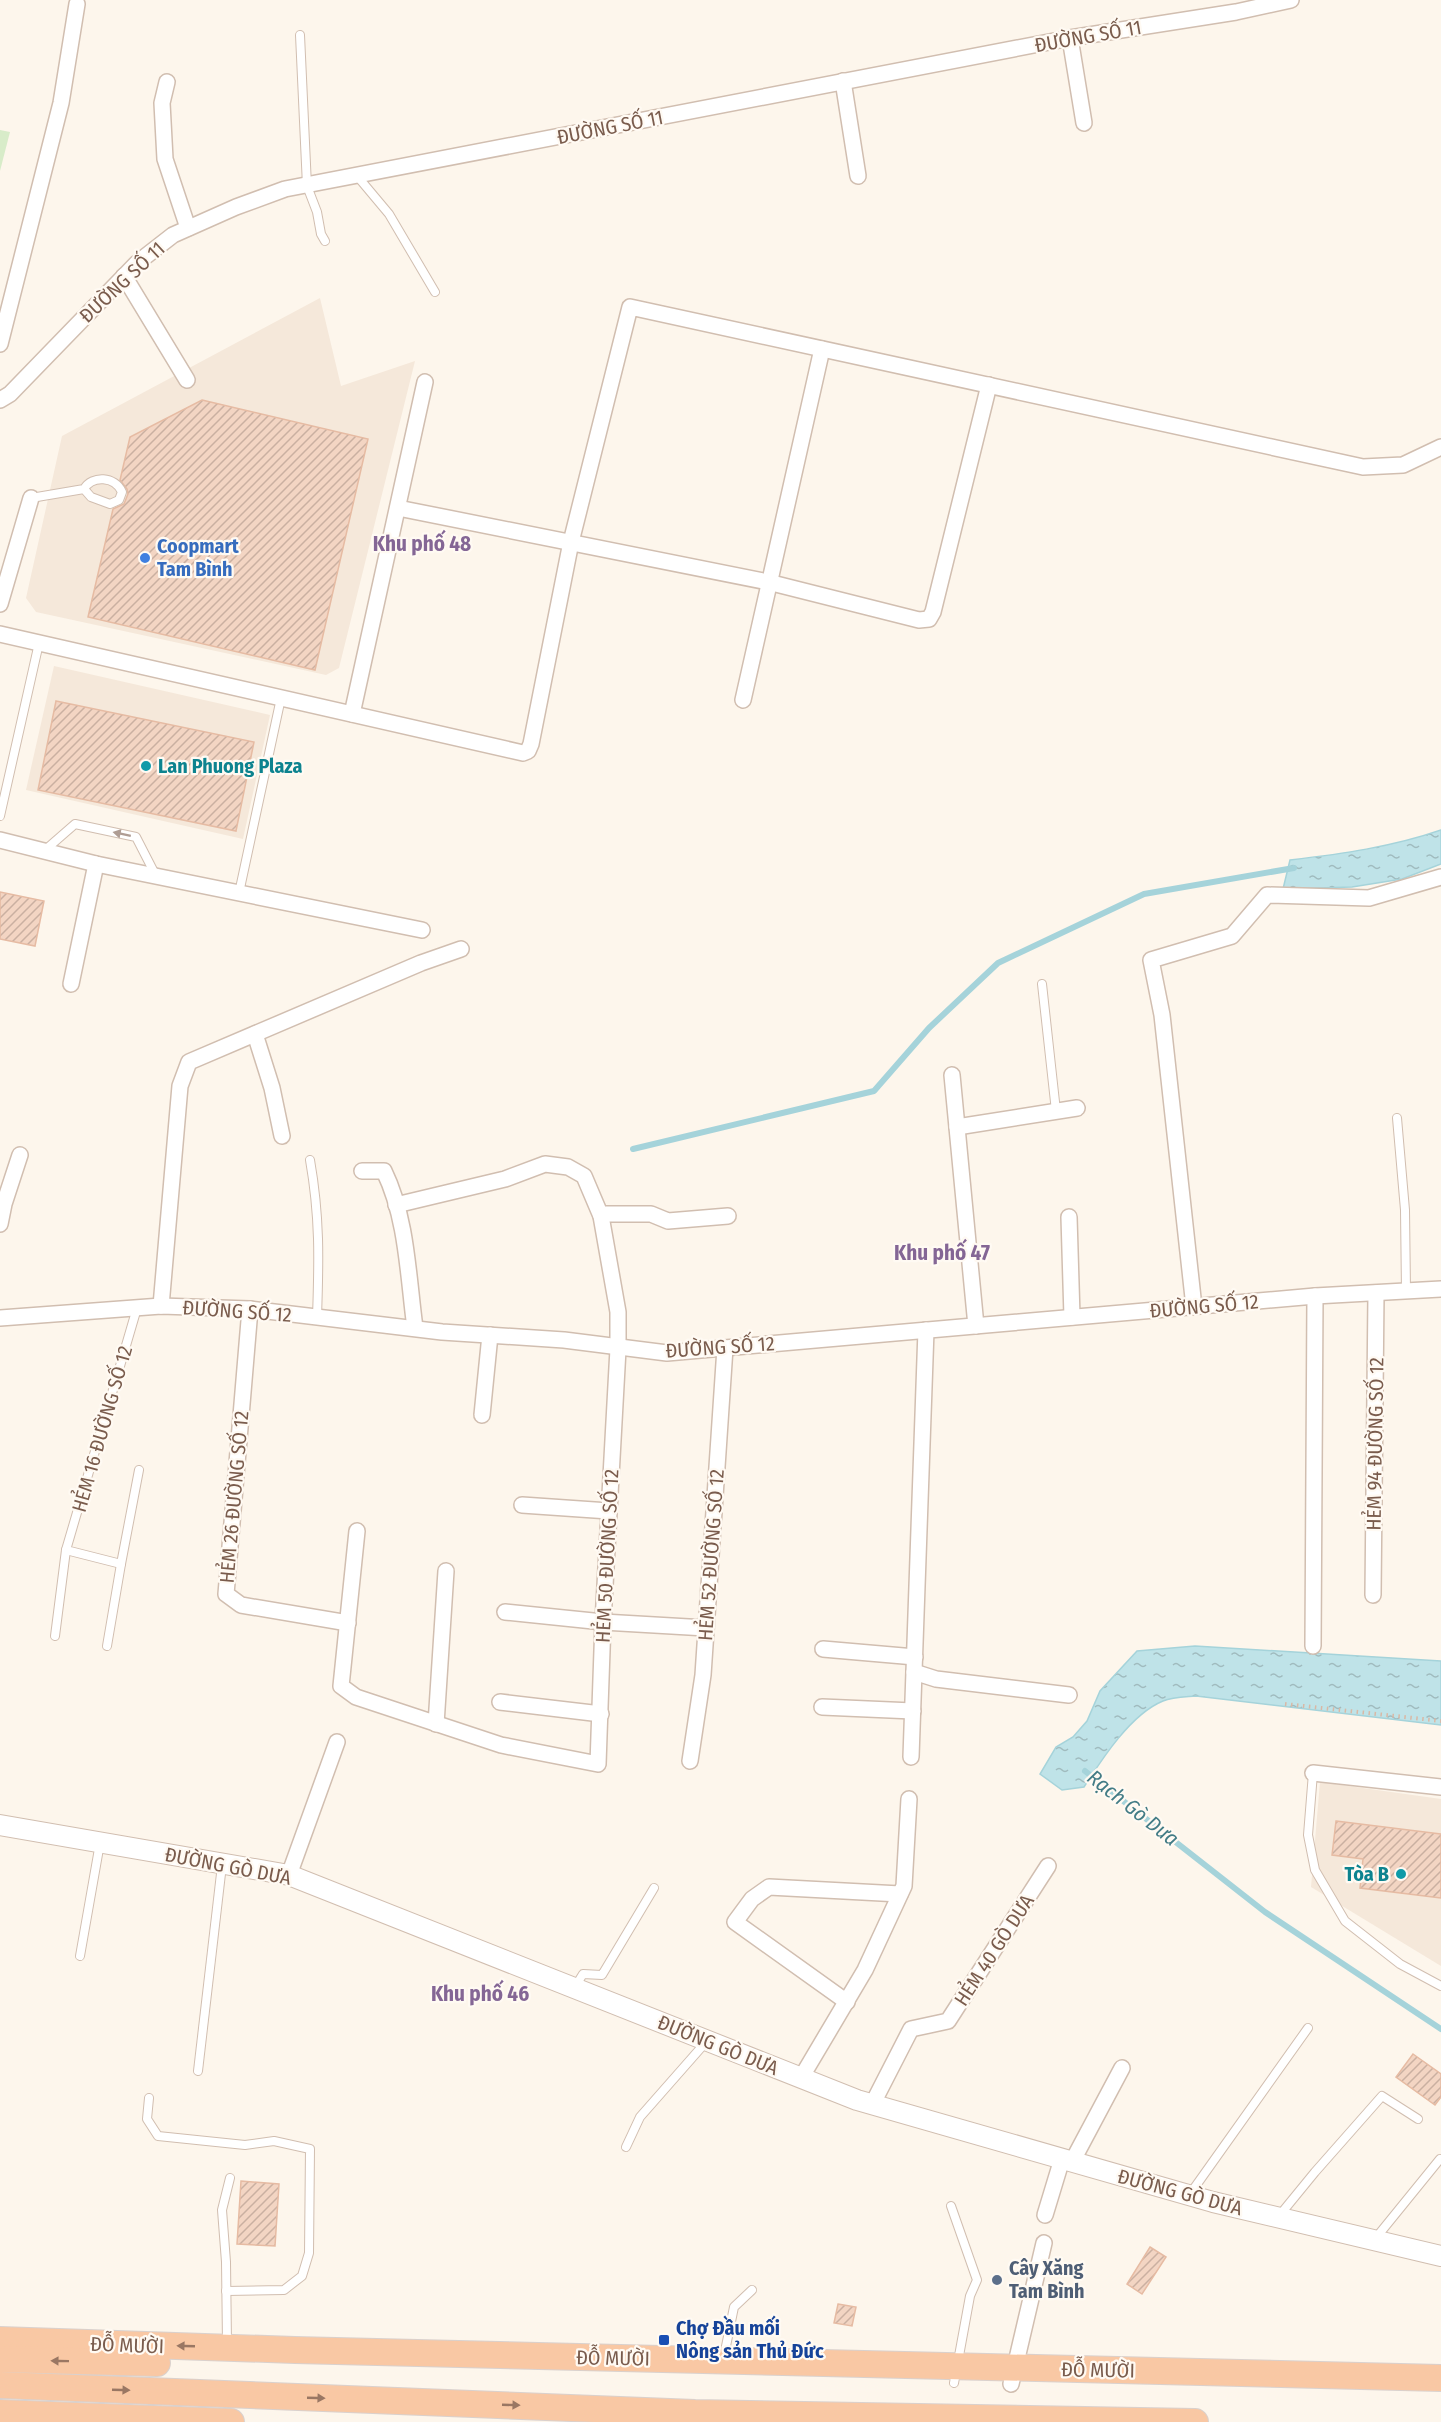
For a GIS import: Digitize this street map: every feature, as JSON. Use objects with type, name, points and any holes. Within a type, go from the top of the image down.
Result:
[{"type":"highway","name":"ĐỖ MƯỜI","points":[[0,2340],[723,2360],[955,2374]]},
{"type":"highway","name":"ĐỖ MƯỜI","points":[[0,2359],[955,2374],[1441,2395]]},
{"type":"highway","name":"ĐỖ MƯỜI","points":[[1012,2376],[1441,2378]]},
{"type":"highway","points":[[0,2385],[695,2417],[1195,2422]]},
{"type":"highway","points":[[0,2413],[231,2422]]},
{"type":"street","name":"ĐƯỜNG SỐ 11","points":[[0,400],[10,394],[137,262],[173,234],[285,189],[358,177],[1071,38],[1236,12],[1291,0]]},
{"type":"street","points":[[0,344],[61,103],[77,4]]},
{"type":"street","points":[[1071,38],[1084,123]]},
{"type":"street","points":[[843,81],[858,176]]},
{"type":"street","points":[[167,82],[162,103],[165,159],[188,228]]},
{"type":"street","points":[[124,276],[187,380]]},
{"type":"street","points":[[0,634],[523,753],[528,751],[571,542],[630,308],[1362,467],[1403,465],[1441,447]]},
{"type":"street","points":[[743,700],[822,349]]},
{"type":"street","points":[[352,714],[425,382]]},
{"type":"street","points":[[398,508],[768,582],[919,620],[929,619],[933,612],[989,385]]},
{"type":"street","points":[[0,604],[4,572],[32,498]]},
{"type":"street","points":[[0,840],[96,864],[422,930]]},
{"type":"street","points":[[71,984],[96,864]]},
{"type":"street","points":[[1194,1307],[1162,1015],[1150,960],[1232,936],[1268,895],[1369,898],[1441,876]]},
{"type":"street","points":[[161,1306],[180,1086],[189,1062],[421,963],[461,950]]},
{"type":"street","points":[[255,1034],[272,1088],[282,1136]]},
{"type":"street","points":[[952,1075],[976,1326]]},
{"type":"street","points":[[957,1127],[1077,1108]]},
{"type":"street","points":[[0,1224],[5,1184],[20,1155]]},
{"type":"street","name":"HẺM 50 ĐƯỜNG SỐ 12","points":[[396,1205],[505,1179],[545,1164],[568,1167],[580,1172],[584,1176],[601,1216],[618,1312],[598,1764],[501,1745],[436,1724]]},
{"type":"street","points":[[362,1172],[384,1171],[396,1205],[416,1328]]},
{"type":"street","points":[[601,1216],[651,1214],[668,1221],[728,1216]]},
{"type":"street","points":[[1069,1216],[1072,1317]]},
{"type":"street","name":"ĐƯỜNG SỐ 12","points":[[0,1318],[161,1306],[250,1309],[416,1328],[564,1340],[667,1353],[1315,1296],[1441,1289]]},
{"type":"street","name":"HẺM 94 ĐƯỜNG SỐ 12","points":[[1373,1595],[1376,1293]]},
{"type":"street","points":[[1313,1646],[1315,1296]]},
{"type":"street","name":"HẺM 26 ĐƯỜNG SỐ 12","points":[[250,1309],[226,1594],[241,1605],[348,1623]]},
{"type":"street","points":[[911,1757],[926,1330]]},
{"type":"street","points":[[482,1415],[490,1335]]},
{"type":"street","name":"HẺM 52 ĐƯỜNG SỐ 12","points":[[690,1761],[703,1675],[725,1347]]},
{"type":"street","points":[[522,1505],[609,1511]]},
{"type":"street","points":[[357,1531],[341,1686],[356,1697],[436,1724],[446,1571]]},
{"type":"street","points":[[505,1612],[603,1622],[706,1628]]},
{"type":"street","points":[[823,1649],[914,1665],[936,1679],[1069,1695]]},
{"type":"street","points":[[500,1702],[601,1714]]},
{"type":"street","points":[[822,1707],[913,1711]]},
{"type":"street","points":[[289,1875],[337,1742]]},
{"type":"street","points":[[1313,1773],[1441,1787]]},
{"type":"street","points":[[801,2078],[865,1970],[904,1886],[909,1799]]},
{"type":"street","name":"ĐƯỜNG GÒ DƯA","points":[[0,1825],[289,1875],[872,2105],[1189,2195],[1441,2256]]},
{"type":"street","name":"HẺM 40 GÒ DƯA","points":[[872,2105],[911,2029],[948,2021],[1048,1866]]},
{"type":"street","points":[[847,2002],[735,1922],[753,1899],[770,1887],[900,1894]]},
{"type":"street","points":[[1045,2215],[1067,2160],[1122,2068]]},
{"type":"street","points":[[1012,2376],[1044,2243]]},
{"type":"lane","points":[[300,35],[307,186],[325,241]]},
{"type":"lane","points":[[358,177],[388,214],[435,292]]},
{"type":"lane","points":[[32,498],[84,489],[94,479],[112,482],[120,487],[122,492],[119,500],[110,504],[91,497],[84,489]]},
{"type":"lane","points":[[0,816],[39,643]]},
{"type":"lane","points":[[239,893],[281,698]]},
{"type":"lane","points":[[44,851],[75,824],[136,837],[156,876]]},
{"type":"lane","points":[[1042,984],[1056,1111]]},
{"type":"lane","points":[[1397,1118],[1405,1210],[1406,1291]]},
{"type":"lane","points":[[310,1160],[318,1204],[317,1317]]},
{"type":"lane","name":"HẺM 16 ĐƯỜNG SỐ 12","points":[[55,1636],[66,1550],[137,1308]]},
{"type":"lane","points":[[107,1646],[139,1470]]},
{"type":"lane","points":[[66,1550],[121,1563]]},
{"type":"lane","points":[[1313,1773],[1308,1835],[1315,1870],[1345,1921],[1400,1964],[1441,1986]]},
{"type":"lane","points":[[80,1956],[100,1843]]},
{"type":"lane","points":[[198,2071],[222,1863]]},
{"type":"lane","points":[[574,1988],[583,1974],[602,1975],[654,1888]]},
{"type":"lane","points":[[1189,2195],[1308,2028]]},
{"type":"lane","points":[[626,2148],[640,2117],[707,2041]]},
{"type":"lane","points":[[1278,2218],[1382,2096],[1418,2119]]},
{"type":"lane","points":[[149,2098],[147,2119],[158,2136],[245,2145],[274,2140],[310,2148],[309,2253],[302,2276],[284,2290],[226,2291]]},
{"type":"lane","points":[[1374,2240],[1440,2159]]},
{"type":"lane","points":[[227,2348],[222,2210],[230,2178]]},
{"type":"lane","points":[[951,2206],[977,2280],[970,2296],[955,2374]]},
{"type":"lane","points":[[723,2360],[734,2307],[752,2290]]},
{"type":"path","points":[[1286,1704],[1441,1721]]},
{"type":"shaded area","points":[[320,298],[341,386],[415,361],[339,668],[326,675],[36,612],[26,598],[62,436]]},
{"type":"shaded area","name":"Lan Phuong Plaza","points":[[54,666],[270,715],[243,839],[26,790]]},
{"type":"shaded area","points":[[1320,1782],[1441,1799],[1441,1966],[1311,1887]]},
{"type":"green space","points":[[0,130],[10,132],[0,171]]},
{"type":"water","points":[[1441,830],[1441,864],[1402,879],[1352,887],[1283,889],[1290,860],[1385,845]]},
{"type":"water","points":[[1195,1646],[1441,1661],[1441,1725],[1196,1696],[1180,1697],[1163,1701],[1140,1716],[1118,1738],[1084,1787],[1062,1790],[1040,1774],[1056,1747],[1073,1737],[1087,1721],[1100,1691],[1137,1651]]},
{"type":"building","points":[[202,400],[368,439],[315,670],[88,617],[113,509],[124,504],[128,494],[120,480],[130,437]]},
{"type":"building","name":"Lan Phuong Plaza","points":[[56,701],[254,742],[236,831],[38,790]]},
{"type":"building","points":[[0,892],[44,901],[35,946],[0,939]]},
{"type":"building","name":"Tòa B","points":[[1336,1821],[1441,1834],[1441,1898],[1360,1888],[1363,1859],[1332,1855]]},
{"type":"building","points":[[1413,2054],[1441,2074],[1441,2097],[1435,2105],[1396,2077]]},
{"type":"building","points":[[241,2181],[279,2184],[275,2246],[237,2244]]},
{"type":"building","points":[[1150,2247],[1166,2257],[1142,2294],[1127,2284]]},
{"type":"building","points":[[838,2304],[856,2307],[852,2326],[834,2323]]},
{"type":"waterway","points":[[633,1149],[874,1091],[929,1028],[998,963],[1144,894],[1294,868]]},
{"type":"waterway","name":"Rạch Gò Dưa","points":[[1085,1771],[1265,1912],[1441,2029]]},
{"type":"place","name":"Coopmart Tam Bình","points":[[145,558]]},
{"type":"place","name":"Lan Phuong Plaza","points":[[146,766]]},
{"type":"place","name":"Tòa B","points":[[1401,1874]]},
{"type":"place","name":"Cây Xăng Tam Bình","points":[[997,2280]]},
{"type":"place","name":"Chợ Đầu mối Nông sản Thủ Đức","points":[[664,2340]]},
{"type":"district","name":"Khu phố 48","points":[[422,544]]},
{"type":"district","name":"Khu phố 47","points":[[942,1253]]},
{"type":"district","name":"Khu phố 46","points":[[480,1994]]}]
